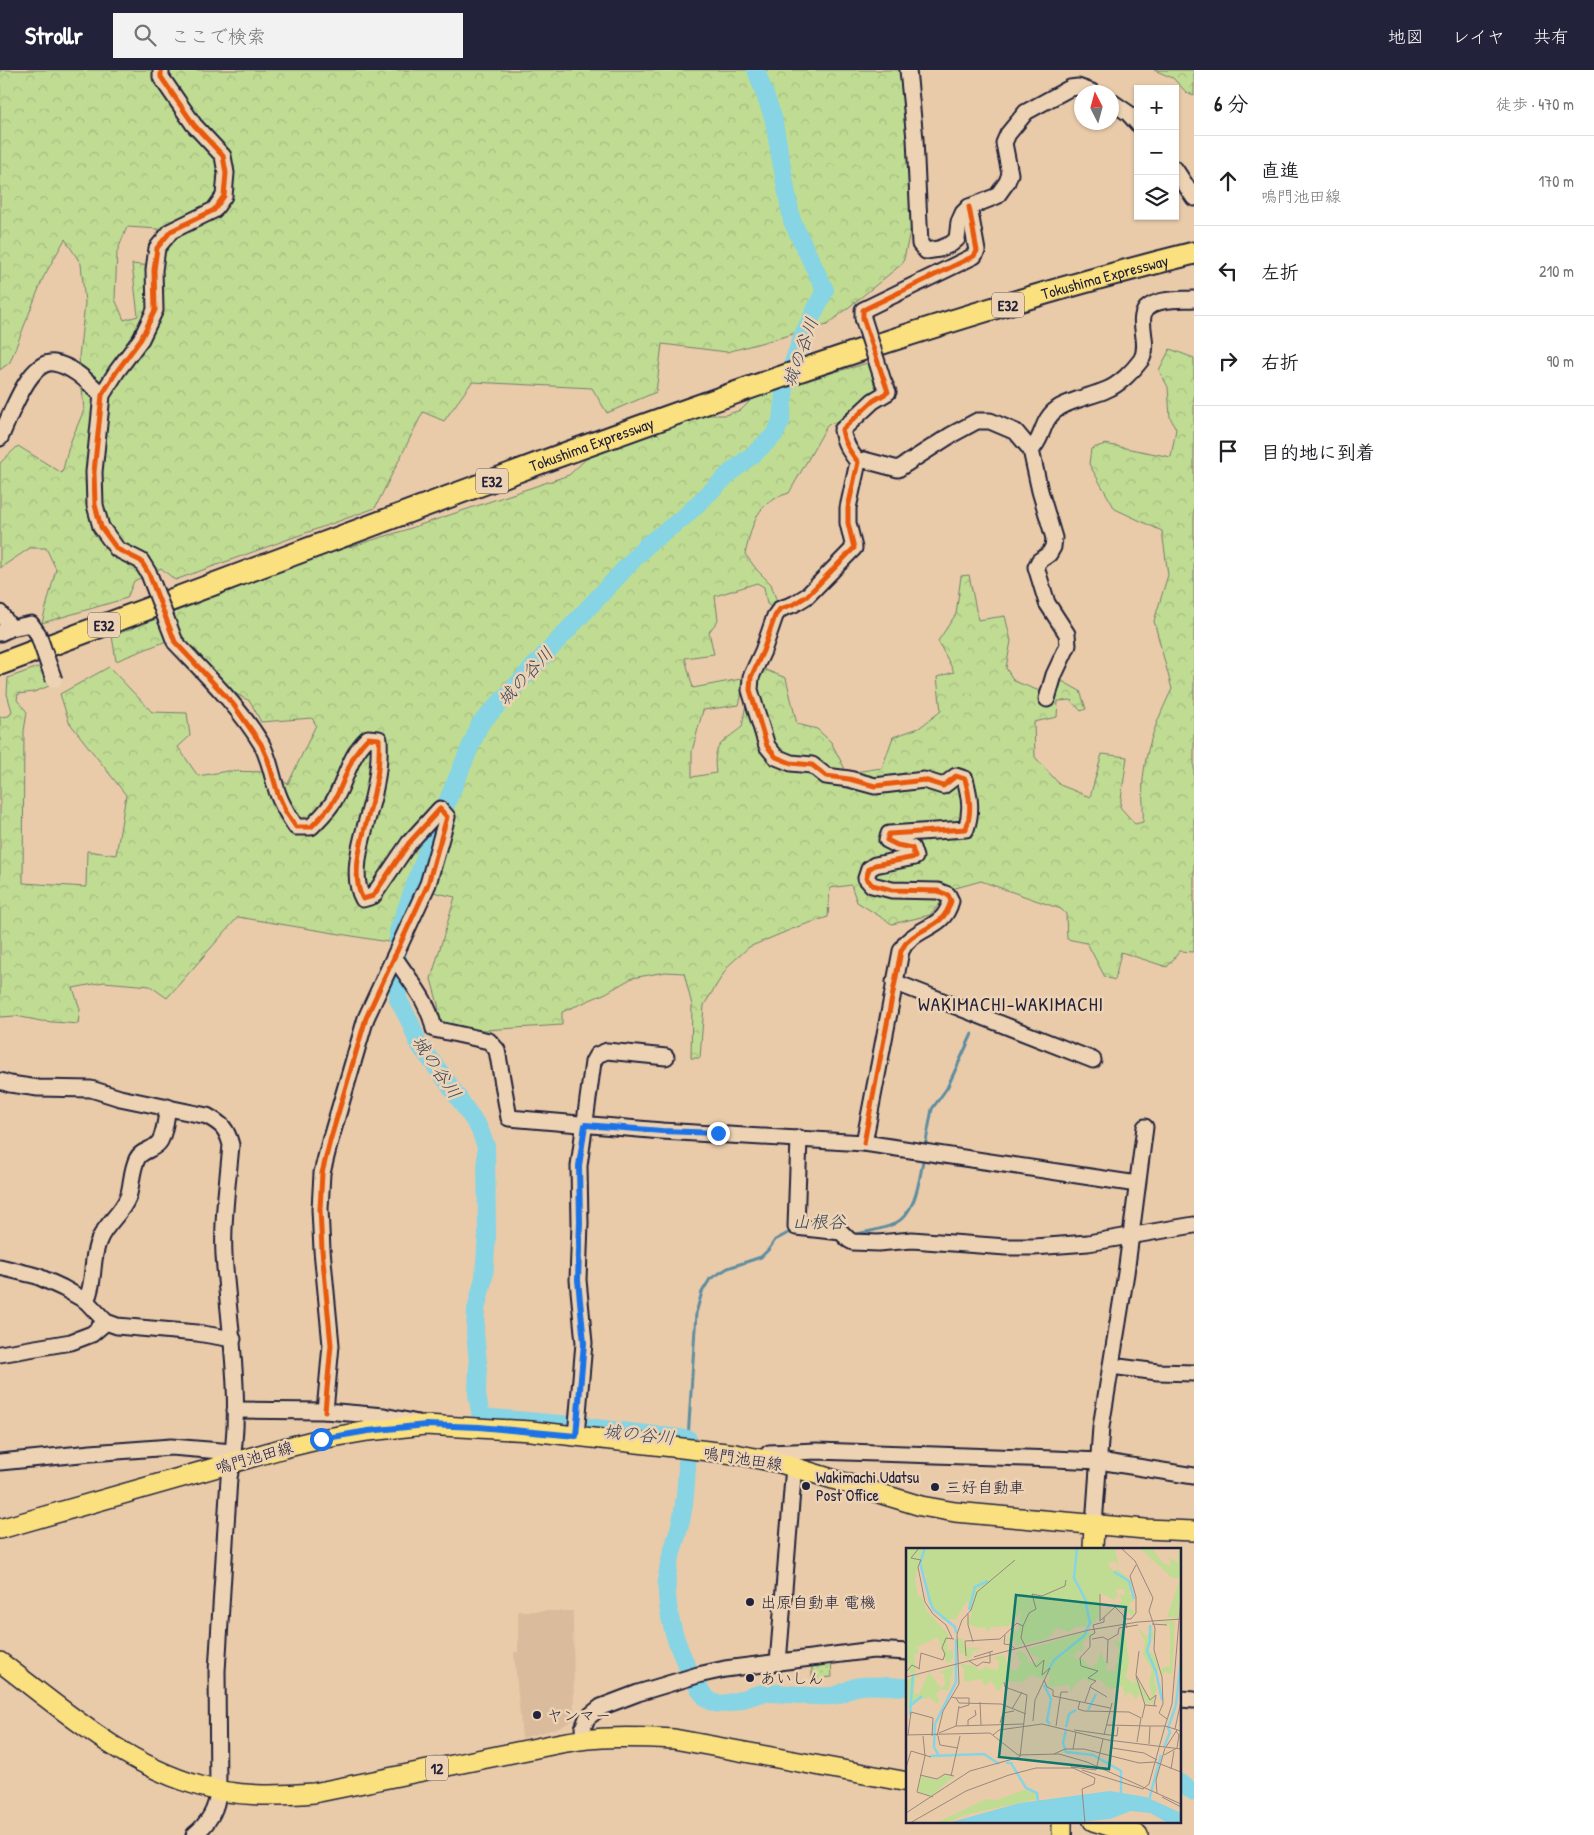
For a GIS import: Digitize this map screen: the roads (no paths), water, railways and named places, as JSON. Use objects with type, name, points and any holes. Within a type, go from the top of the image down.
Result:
[{"type":"highway","name":"Tokushima Expressway","points":[[0,664],[387,519],[663,418],[823,362],[959,319],[1135,268],[1194,253]]},
{"type":"main road","name":"鳴門池田線","points":[[0,1529],[233,1458],[321,1439],[368,1431],[426,1425],[496,1428],[735,1454],[794,1466],[921,1506],[955,1512],[1094,1525],[1194,1531]]},
{"type":"main road","points":[[1093,1548],[1094,1525]]},
{"type":"main road","name":"12","points":[[0,1662],[90,1730],[134,1759],[165,1774],[218,1790],[281,1796],[314,1793],[524,1749],[584,1739],[636,1737],[674,1739],[906,1782]]},
{"type":"main road","points":[[1062,1822],[1062,1835]]},
{"type":"main road","points":[[1096,1822],[1138,1835]]},
{"type":"street","points":[[161,70],[162,77],[194,125],[222,156],[226,173],[224,196],[214,210],[171,230],[157,248],[154,270],[155,310],[141,339],[102,395],[94,472],[95,505],[101,527],[117,549],[140,561],[149,574],[175,642],[234,704],[261,744],[278,794],[286,812],[296,827],[311,828],[336,798],[357,748],[368,738],[379,739],[380,756],[374,793],[357,860],[360,892],[363,899],[373,896],[409,843],[440,809],[447,818],[428,884],[366,1018],[322,1173],[320,1208],[322,1250],[331,1345],[325,1411]]},
{"type":"street","points":[[908,70],[915,139],[920,244],[926,251],[939,249],[951,244],[957,238],[959,222],[963,213],[969,207],[997,196],[1010,174],[1004,143],[1008,134],[1026,112],[1074,87]]},
{"type":"street","points":[[1119,107],[1134,120]]},
{"type":"street","points":[[1179,175],[1194,198]]},
{"type":"street","points":[[864,1143],[901,951],[908,940],[941,921],[949,909],[952,900],[948,894],[938,892],[892,890],[872,885],[866,878],[869,869],[875,865],[915,857],[912,848],[897,845],[887,840],[889,834],[966,829],[970,819],[970,809],[965,780],[956,776],[943,786],[924,780],[875,786],[849,779],[826,776],[812,765],[791,763],[776,757],[767,746],[750,690],[751,677],[763,651],[775,616],[780,609],[794,604],[807,596],[854,548],[848,523],[848,508],[858,462],[844,440],[842,430],[873,401],[888,392],[863,318],[863,310],[974,256],[977,251],[969,207]]},
{"type":"street","points":[[1031,450],[1037,445],[1045,421],[1059,408],[1108,389],[1133,370],[1142,358],[1144,351],[1142,319],[1146,309],[1159,302],[1194,299]]},
{"type":"street","points":[[0,438],[29,378],[40,366],[53,363],[70,369],[102,395]]},
{"type":"street","points":[[858,462],[864,460],[898,468],[977,421],[990,421],[1016,432],[1031,450],[1040,491],[1054,538],[1053,548],[1049,554],[1039,561],[1036,567],[1047,604],[1068,634],[1068,644],[1054,674],[1047,699]]},
{"type":"street","points":[[0,613],[6,631],[31,624],[38,634],[54,680]]},
{"type":"street","points":[[395,958],[423,998],[432,1018],[434,1029],[489,1040],[497,1050],[510,1118],[662,1131],[864,1143],[1137,1184]]},
{"type":"street","points":[[894,982],[1093,1060]]},
{"type":"street","points":[[576,1436],[584,1343],[578,1280],[579,1166],[593,1062],[598,1055],[607,1051],[666,1057]]},
{"type":"street","points":[[0,1081],[38,1088],[90,1088],[120,1098],[208,1116],[218,1122],[228,1132],[231,1145],[224,1254],[232,1338],[235,1410],[233,1458],[229,1478],[218,1671],[218,1804],[204,1827],[194,1835]]},
{"type":"street","points":[[86,1301],[90,1294],[94,1255],[100,1237],[123,1207],[128,1196],[139,1155],[160,1141],[168,1107]]},
{"type":"street","points":[[1094,1525],[1101,1426],[1146,1127]]},
{"type":"street","points":[[800,1138],[796,1227],[841,1232],[853,1242],[878,1243],[912,1240],[1006,1247],[1088,1243],[1194,1225]]},
{"type":"street","points":[[0,1267],[37,1276],[86,1301],[106,1322],[117,1326],[232,1338]]},
{"type":"street","points":[[0,1354],[71,1342],[92,1334],[106,1322]]},
{"type":"street","points":[[1111,1366],[1158,1372],[1194,1373]]},
{"type":"street","points":[[235,1410],[325,1411],[384,1416],[426,1425]]},
{"type":"street","points":[[0,1462],[172,1447],[233,1458]]},
{"type":"street","points":[[768,1460],[769,1453],[817,1451],[1099,1462],[1194,1476]]},
{"type":"street","points":[[778,1662],[794,1466]]},
{"type":"street","points":[[584,1739],[584,1728],[587,1718],[600,1707],[692,1676],[725,1669],[873,1650],[906,1652]]},
{"type":"waterway","name":"城の谷川","points":[[756,70],[773,117],[792,221],[825,290],[802,337],[785,386],[781,421],[775,434],[755,453],[732,471],[683,518],[648,544],[480,724],[433,835],[398,931],[398,999],[418,1043],[479,1128],[486,1146],[487,1235],[484,1277],[476,1310],[475,1332],[478,1363],[477,1395],[481,1417],[571,1425],[688,1439],[687,1475],[682,1519],[667,1577],[668,1603],[673,1629],[681,1654],[699,1689],[711,1701],[721,1704],[766,1693],[834,1696],[855,1687],[868,1685],[906,1687]]},
{"type":"waterway","name":"山根谷","points":[[925,1147],[932,1109],[947,1088],[972,1034]]},
{"type":"waterway","name":"山根谷","points":[[852,1235],[884,1228],[902,1219],[908,1212],[916,1194],[924,1156]]},
{"type":"waterway","name":"山根谷","points":[[688,1439],[696,1313],[702,1292],[710,1279],[728,1268],[761,1257],[775,1240],[790,1232],[794,1233]]},
{"type":"waterway","name":"城の谷川","points":[[1182,1784],[1194,1792]]},
{"type":"place","name":"Wakimachi Udatsu Post Office","points":[[806,1486]]},
{"type":"place","name":"三好自動車","points":[[935,1487]]},
{"type":"place","name":"出原自動車 電機","points":[[750,1602]]},
{"type":"place","name":"あいしん","points":[[750,1678]]},
{"type":"place","name":"ヤンマー","points":[[537,1715]]},
{"type":"district","name":"WAKIMACHI-WAKIMACHI","points":[[1011,1004]]}]
